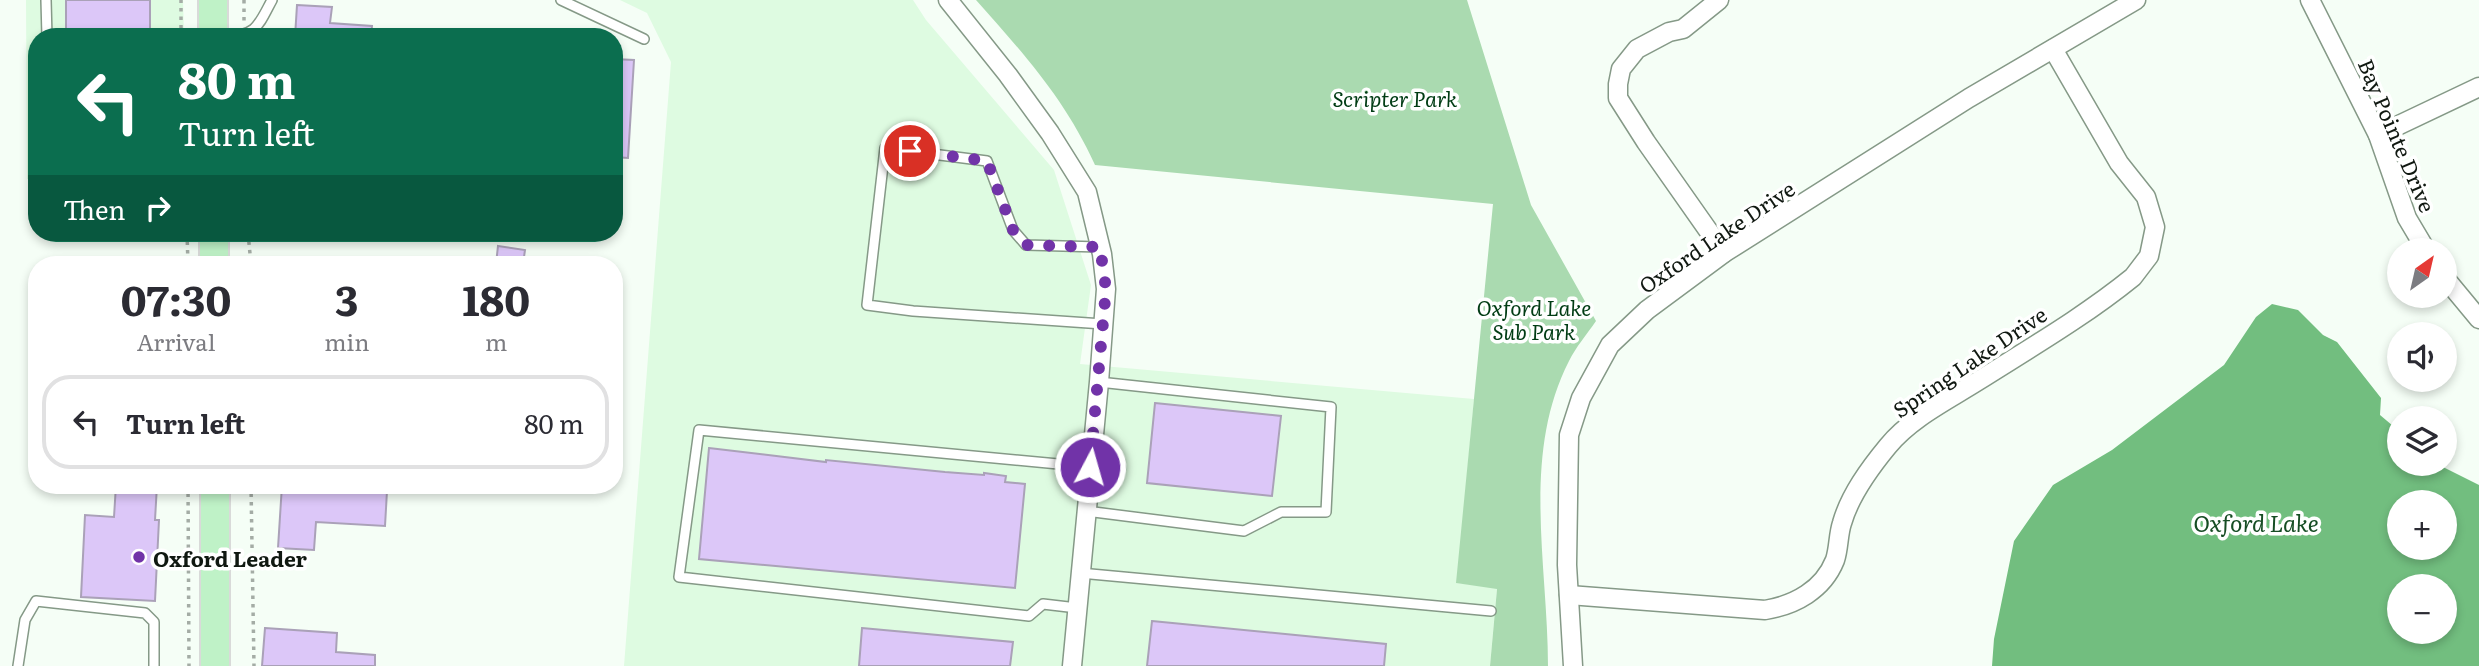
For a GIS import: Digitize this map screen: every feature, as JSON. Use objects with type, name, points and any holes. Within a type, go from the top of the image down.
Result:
[{"type":"main road","points":[[213,0],[213,28]]},
{"type":"main road","points":[[215,494],[215,666]]},
{"type":"street","points":[[948,0],[1022,94],[1087,192],[1100,247],[1106,289],[1072,666]]},
{"type":"street","points":[[1719,0],[1683,29],[1637,49],[1621,69],[1618,98],[1724,253]]},
{"type":"street","name":"Oxford Lake Drive","points":[[1573,666],[1567,565],[1569,435],[1581,398],[1610,345],[1647,310],[1724,253],[1969,98],[2136,0]]},
{"type":"street","name":"Bay Pointe Drive","points":[[2310,0],[2378,135],[2407,218],[2419,238]]},
{"type":"street","name":"Spring Lake Drive","points":[[1570,595],[1765,610],[1797,601],[1820,584],[1835,560],[1842,523],[1856,489],[1889,444],[1925,413],[1994,371],[2133,277],[2149,257],[2155,227],[2146,197],[2119,163],[2053,49]]},
{"type":"street","points":[[2378,135],[2479,87]]},
{"type":"street","points":[[2457,292],[2479,319]]},
{"type":"lane","points":[[46,0],[47,28]]},
{"type":"lane","points":[[255,28],[272,0]]},
{"type":"lane","points":[[561,0],[621,28]]},
{"type":"lane","points":[[623,29],[644,39]]},
{"type":"lane","points":[[1100,247],[1026,245],[1013,230],[987,161],[885,148],[867,305],[913,311],[1103,324]]},
{"type":"lane","points":[[1086,511],[1244,531],[1280,512],[1326,512],[1331,407],[1099,383]]},
{"type":"lane","points":[[1077,608],[1043,604],[1029,616],[679,577],[699,430],[1090,467]]},
{"type":"lane","points":[[1080,573],[1491,611]]},
{"type":"lane","points":[[18,666],[25,620],[36,601],[145,612],[154,622],[154,666]]},
{"type":"path","points":[[181,0],[181,28]]},
{"type":"path","points":[[188,494],[188,666]]},
{"type":"path","points":[[251,494],[254,666]]},
{"type":"shaded area","points":[[26,0],[183,0],[184,28],[28,28],[27,179]]},
{"type":"shaded area","points":[[620,0],[913,0],[926,20],[1054,170],[1091,285],[1080,364],[1474,399],[1457,583],[1497,588],[1490,666],[624,666],[671,62],[647,13]]},
{"type":"green space","name":"Scripter Park","points":[[976,0],[1467,0],[1531,205],[1596,321],[1569,361],[1554,397],[1545,434],[1540,511],[1548,666],[1490,666],[1497,589],[1456,583],[1493,204],[1095,165],[1057,98]]},
{"type":"water","name":"Oxford Lake","points":[[2272,304],[2298,310],[2323,335],[2337,342],[2381,398],[2380,415],[2387,421],[2387,476],[2457,474],[2479,485],[2479,666],[1992,666],[1994,639],[2014,541],[2053,485],[2112,450],[2224,365],[2256,317]]},
{"type":"building","points":[[66,0],[150,0],[150,28],[66,28]]},
{"type":"building","points":[[297,5],[332,7],[330,23],[372,26],[372,28],[296,28]]},
{"type":"building","points":[[623,59],[634,60],[628,158],[623,158]]},
{"type":"building","points":[[498,246],[525,250],[524,256],[497,256]]},
{"type":"building","points":[[1155,403],[1281,416],[1272,496],[1147,483]]},
{"type":"building","points":[[709,448],[826,462],[984,473],[1006,476],[1005,482],[1025,484],[1015,588],[699,559]]},
{"type":"building","points":[[115,494],[156,494],[155,520],[159,520],[155,601],[81,597],[85,515],[114,517]]},
{"type":"building","points":[[281,494],[387,494],[385,526],[316,522],[314,550],[278,548]]},
{"type":"building","points":[[1152,621],[1386,644],[1384,666],[1147,666]]},
{"type":"building","points":[[265,628],[337,633],[336,652],[375,655],[375,666],[262,666]]},
{"type":"building","points":[[862,628],[1013,642],[1010,666],[859,666]]},
{"type":"place","name":"Oxford Leader","points":[[139,557]]},
{"type":"route","points":[[910,151],[987,161],[1013,230],[1026,245],[1100,247],[1106,289],[1090,467]]},
{"type":"park label","name":"Oxford Lake Sub Park","points":[[1534,318]]}]
